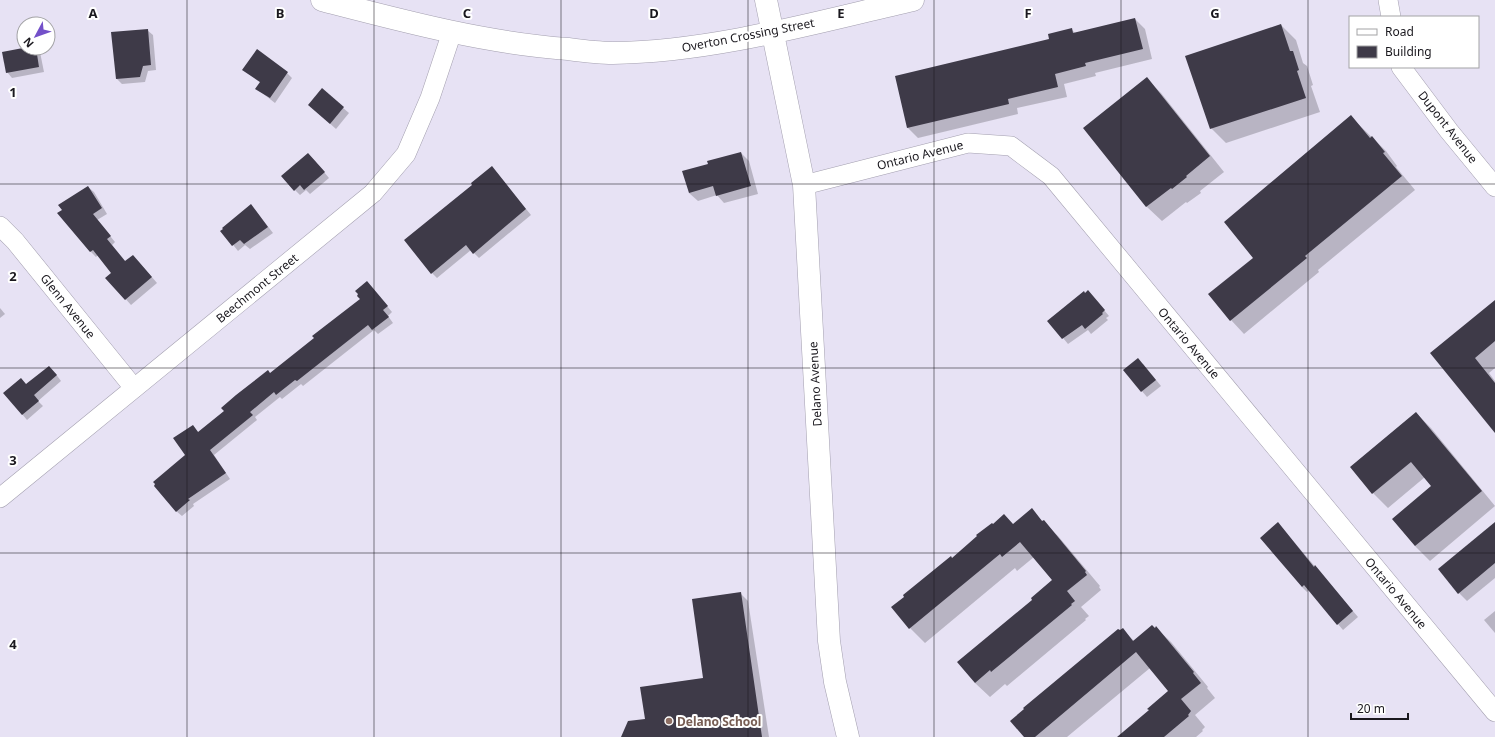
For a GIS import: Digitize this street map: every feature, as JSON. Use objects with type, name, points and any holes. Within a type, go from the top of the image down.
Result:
[{"type":"main road","name":"Overton Crossing Street","points":[[322,0],[452,32],[529,46],[613,53],[693,47],[773,32],[914,0]]},
{"type":"main road","name":"Delano Avenue","points":[[766,0],[804,185],[829,641],[835,682],[848,737]]},
{"type":"street","points":[[1388,0],[1391,16]]},
{"type":"street","name":"Beechmont Street","points":[[0,498],[373,193],[406,154],[430,98],[452,32]]},
{"type":"street","name":"Dupont Avenue","points":[[1402,68],[1449,131],[1495,187]]},
{"type":"street","name":"Ontario Avenue","points":[[804,185],[968,143],[1011,146],[1045,171],[1051,176],[1495,712]]},
{"type":"street","name":"Glenn Avenue","points":[[0,226],[15,241],[134,388]]},
{"type":"building","points":[[1135,18],[1143,49],[1085,63],[1086,66],[1055,74],[1058,87],[1008,99],[1009,104],[907,128],[895,76],[1049,39],[1048,34],[1072,28],[1073,33]]},
{"type":"building","points":[[1281,24],[1290,51],[1293,51],[1299,70],[1297,71],[1306,98],[1210,129],[1185,56]]},
{"type":"building","points":[[148,29],[151,65],[143,66],[140,77],[116,79],[111,32]]},
{"type":"building","points":[[16,49],[16,56],[37,56],[39,67],[6,73],[2,52]]},
{"type":"building","points":[[257,49],[288,72],[270,98],[255,89],[260,82],[242,70]]},
{"type":"building","points":[[1147,77],[1210,156],[1172,189],[1171,188],[1146,207],[1083,128]]},
{"type":"building","points":[[322,88],[344,107],[330,124],[308,105]]},
{"type":"building","points":[[1351,115],[1370,138],[1372,136],[1385,152],[1383,153],[1402,176],[1305,256],[1307,258],[1230,321],[1208,294],[1253,258],[1224,222]]},
{"type":"building","points":[[741,152],[751,186],[716,196],[713,186],[689,193],[682,171],[708,164],[707,161]]},
{"type":"building","points":[[308,153],[325,172],[304,190],[300,185],[294,191],[281,176]]},
{"type":"building","points":[[492,166],[526,209],[473,254],[466,245],[431,274],[404,240],[472,185],[471,183]]},
{"type":"building","points":[[88,186],[102,208],[93,214],[111,236],[107,239],[125,261],[133,255],[152,277],[125,300],[105,278],[111,273],[93,250],[90,252],[57,213],[62,210],[58,205]]},
{"type":"building","points":[[251,204],[268,227],[244,244],[240,240],[232,246],[220,231]]},
{"type":"building","points":[[367,281],[388,306],[383,310],[389,317],[372,330],[368,325],[297,381],[295,380],[276,395],[274,392],[250,412],[253,415],[210,450],[226,473],[188,499],[190,500],[176,512],[154,486],[155,484],[153,482],[185,455],[173,438],[193,425],[198,432],[224,411],[221,408],[236,395],[268,370],[270,373],[314,338],[312,336],[360,299],[355,291]]},
{"type":"building","points":[[1088,290],[1105,310],[1102,313],[1103,314],[1085,329],[1082,325],[1062,339],[1047,321],[1084,291],[1085,293]]},
{"type":"building","points":[[1495,300],[1495,341],[1475,358],[1495,383],[1495,433],[1430,353]]},
{"type":"building","points":[[1138,358],[1156,380],[1141,392],[1123,370]]},
{"type":"building","points":[[49,366],[57,375],[34,395],[39,401],[22,415],[3,393],[21,378],[26,384]]},
{"type":"building","points":[[1416,412],[1482,491],[1415,546],[1392,519],[1431,486],[1411,462],[1372,494],[1350,467]]},
{"type":"building","points":[[1032,508],[1042,521],[1044,520],[1086,571],[1085,572],[1087,575],[1067,591],[1075,601],[1071,604],[1072,605],[991,672],[990,670],[975,683],[957,662],[1032,600],[1031,598],[1052,580],[1020,542],[1002,557],[1000,554],[909,629],[891,607],[904,597],[903,595],[951,556],[952,558],[977,536],[976,535],[992,523],[993,524],[1004,514],[1013,524]]},
{"type":"building","points":[[1278,522],[1314,567],[1315,565],[1353,611],[1337,625],[1304,585],[1302,587],[1260,538]]},
{"type":"building","points":[[1495,522],[1495,563],[1458,594],[1438,569]]},
{"type":"building","points":[[741,592],[762,737],[621,737],[628,721],[645,719],[640,687],[703,678],[692,599]]},
{"type":"building","points":[[1152,625],[1155,628],[1156,626],[1194,672],[1193,673],[1201,683],[1181,699],[1191,711],[1188,715],[1189,716],[1164,737],[1117,737],[1149,710],[1147,709],[1168,691],[1136,652],[1035,737],[1024,737],[1010,721],[1024,709],[1023,708],[1118,629],[1120,630],[1123,628],[1133,641]]},
{"type":"place","name":"Delano School","points":[[669,721]]}]
